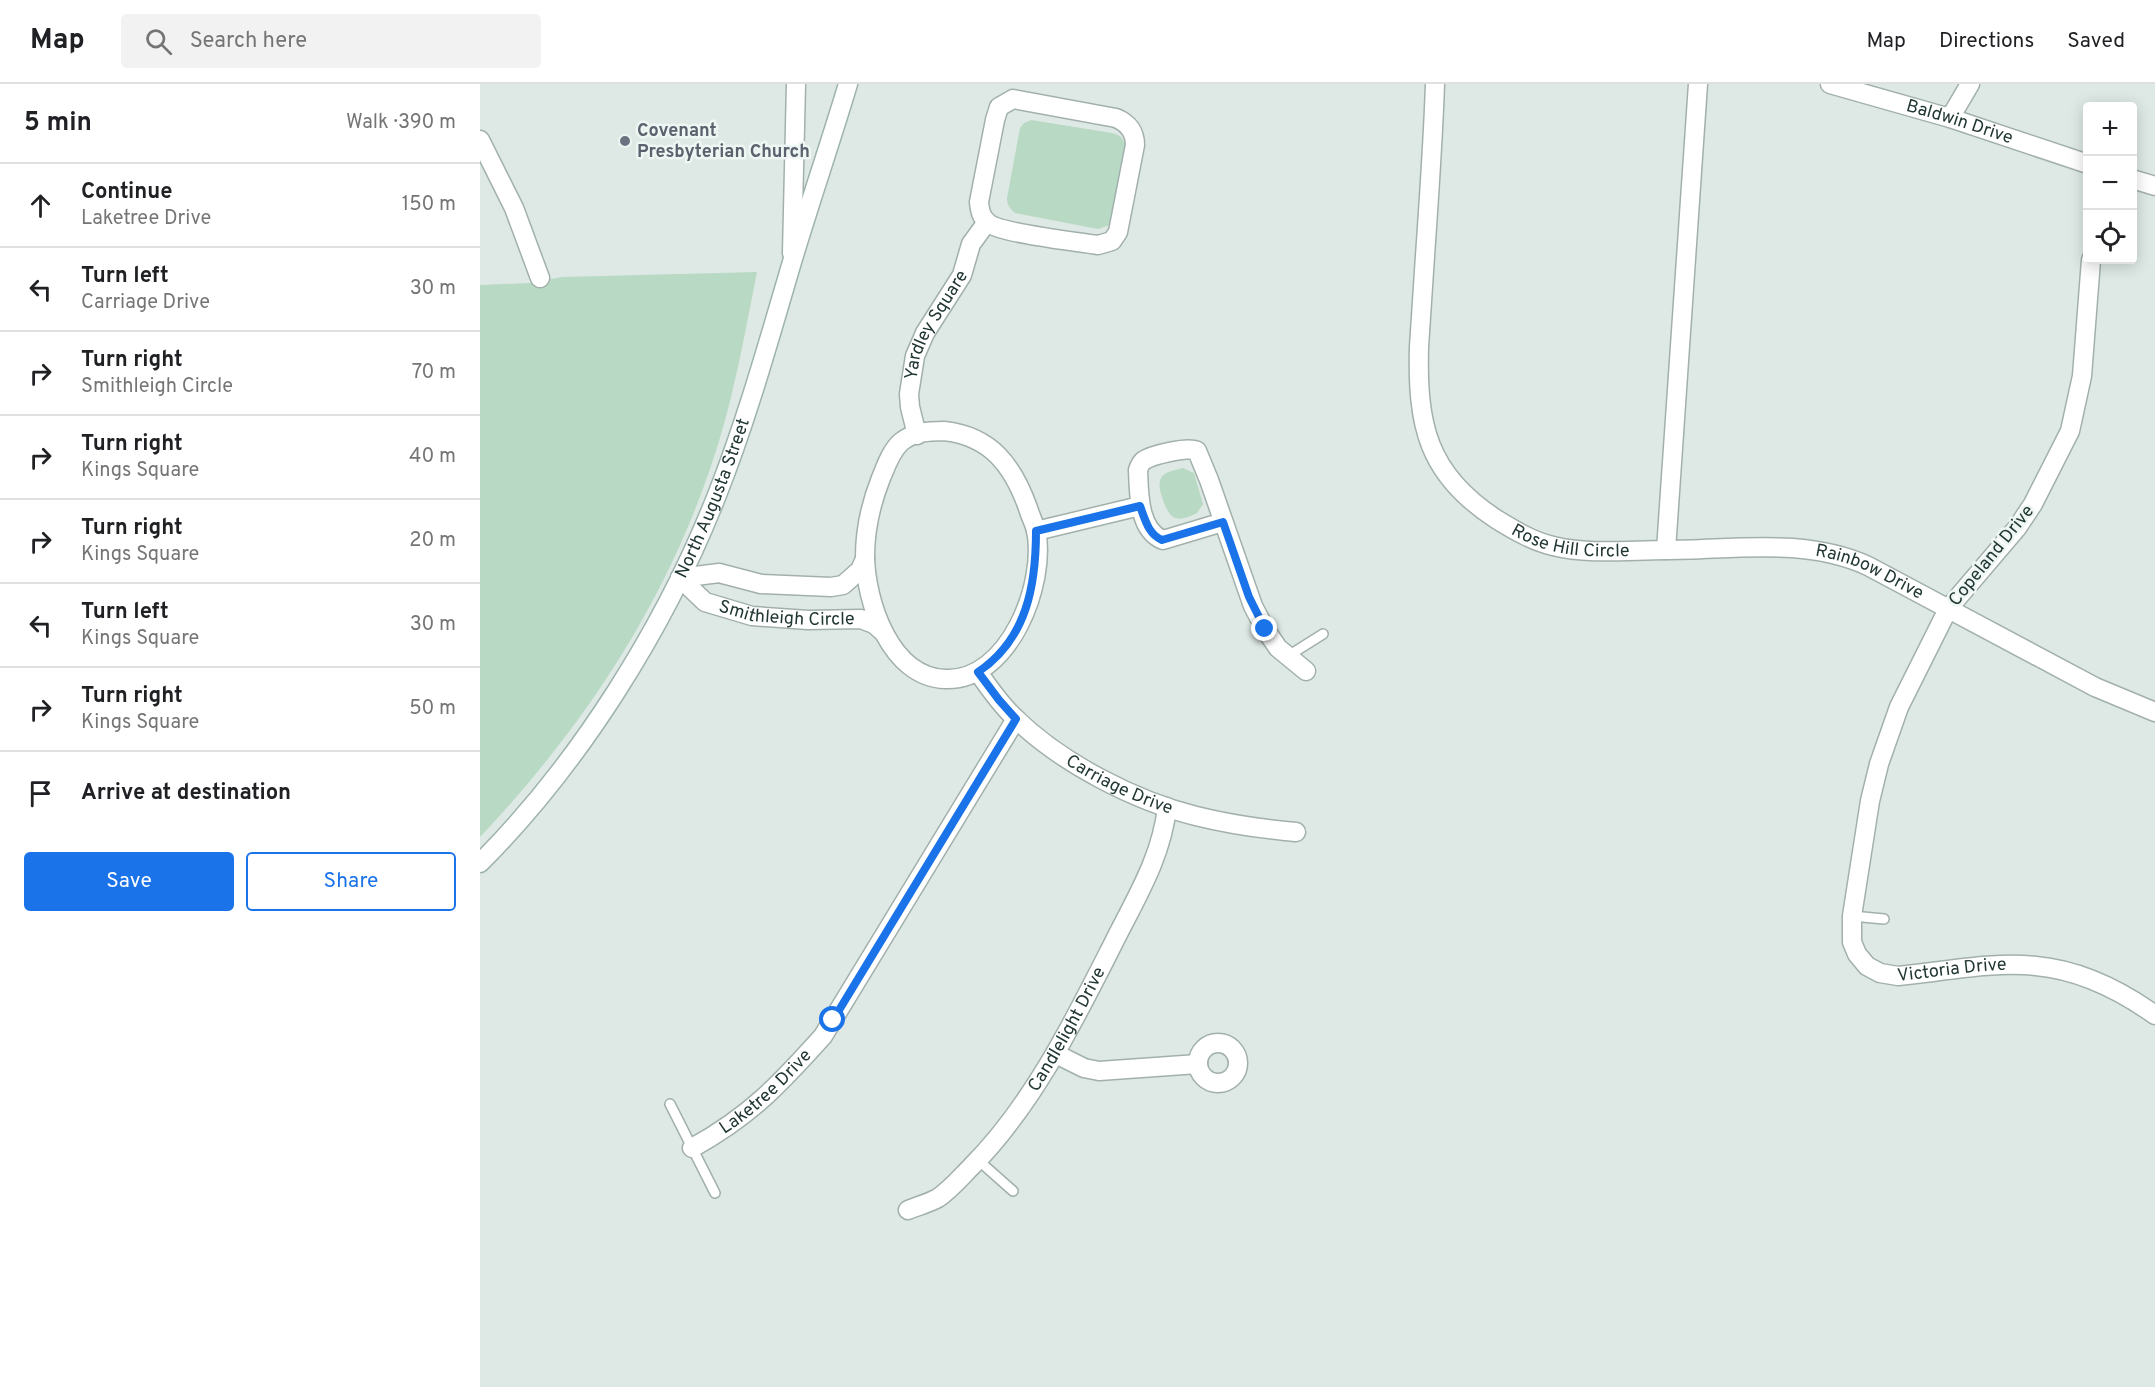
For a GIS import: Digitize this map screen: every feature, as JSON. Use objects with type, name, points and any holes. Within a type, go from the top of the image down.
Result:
[{"type":"street","points":[[792,261],[796,84]]},
{"type":"street","name":"North Augusta Street","points":[[480,863],[536,801],[588,731],[659,622],[681,578],[727,470],[848,84]]},
{"type":"street","name":"Rose Hill Circle","points":[[1436,84],[1418,382],[1423,422],[1435,455],[1452,481],[1469,500],[1504,525],[1527,537],[1556,546],[1581,550],[1666,550]]},
{"type":"street","points":[[1666,550],[1698,84]]},
{"type":"street","points":[[1696,106],[1711,84]]},
{"type":"street","name":"Baldwin Drive","points":[[1830,84],[1950,118],[2083,162]]},
{"type":"street","points":[[1950,118],[1970,84]]},
{"type":"street","points":[[1013,99],[1116,118],[1129,126],[1134,135],[1135,145],[1119,232],[1112,242],[1098,245],[1010,231],[987,222],[980,212],[979,202],[999,107],[1013,99]]},
{"type":"street","points":[[480,140],[514,208],[540,278]]},
{"type":"street","points":[[2137,180],[2155,186]]},
{"type":"street","name":"Yardley Square","points":[[917,435],[909,402],[910,377],[915,356],[926,333],[962,275],[971,244],[987,222]]},
{"type":"street","name":"Copeland Drive","points":[[1863,845],[1870,801],[1885,746],[1899,707],[1948,609],[2017,528],[2033,504],[2070,431],[2082,376],[2091,264]]},
{"type":"street","name":"Smithleigh Circle","points":[[681,578],[705,602],[752,616],[808,620],[861,619],[874,624],[883,632],[901,657],[925,674],[947,679],[962,678],[978,672],[991,663],[1003,649],[1023,616],[1034,580],[1036,531],[1016,479],[994,451],[981,442],[962,434],[933,431],[917,435],[907,438],[898,445],[884,471],[871,509],[865,560],[869,593],[883,632]]},
{"type":"street","points":[[1223,522],[1162,540],[1156,537],[1149,529],[1140,506],[1138,470],[1143,462],[1194,448],[1197,451],[1206,472],[1253,606],[1278,648],[1306,671]]},
{"type":"street","points":[[1036,531],[1140,506]]},
{"type":"street","name":"Rainbow Drive","points":[[1666,550],[1790,547],[1827,552],[1868,566],[2095,687],[2155,712]]},
{"type":"street","name":"Smithleigh Circle","points":[[681,578],[719,573],[761,584],[831,587],[843,585],[860,570],[865,560]]},
{"type":"street","name":"Carriage Drive","points":[[978,672],[1016,719],[1050,746],[1093,773],[1143,798],[1167,807],[1209,819],[1262,829],[1296,832]]},
{"type":"street","name":"Laketree Drive","points":[[692,1148],[725,1129],[760,1103],[823,1036],[1016,719]]},
{"type":"street","name":"Candlelight Drive","points":[[909,1210],[938,1198],[978,1160],[1013,1118],[1056,1054],[1152,866],[1165,830],[1167,807]]},
{"type":"street","name":"Victoria Drive","points":[[1863,845],[1852,916],[1852,942],[1857,954],[1867,966],[1885,975],[1898,976],[2000,965],[2038,966],[2070,972],[2095,981],[2126,996],[2155,1015]]},
{"type":"street","points":[[1056,1054],[1084,1068],[1099,1071],[1198,1064]]},
{"type":"lane","points":[[1288,656],[1323,633]]},
{"type":"lane","points":[[1852,916],[1884,919]]},
{"type":"lane","points":[[670,1104],[715,1193]]},
{"type":"lane","points":[[978,1160],[1013,1191]]},
{"type":"green space","points":[[1031,120],[1112,133],[1122,138],[1126,149],[1114,216],[1110,225],[1098,229],[1015,213],[1010,208],[1007,198],[1020,128]]},
{"type":"green space","points":[[757,272],[737,370],[719,442],[669,569],[616,664],[585,710],[517,796],[480,837],[480,285],[530,283],[562,277]]},
{"type":"green space","points":[[1183,468],[1194,473],[1203,504],[1197,513],[1179,519],[1167,510],[1160,483],[1165,474]]},
{"type":"place","name":"Covenant Presbyterian Church","points":[[625,141]]},
{"type":"route","points":[[833,1020],[1016,719],[978,672],[991,663],[1003,649],[1023,616],[1034,580],[1036,531],[1140,506],[1149,529],[1162,540],[1223,522],[1249,597],[1265,629]]}]
